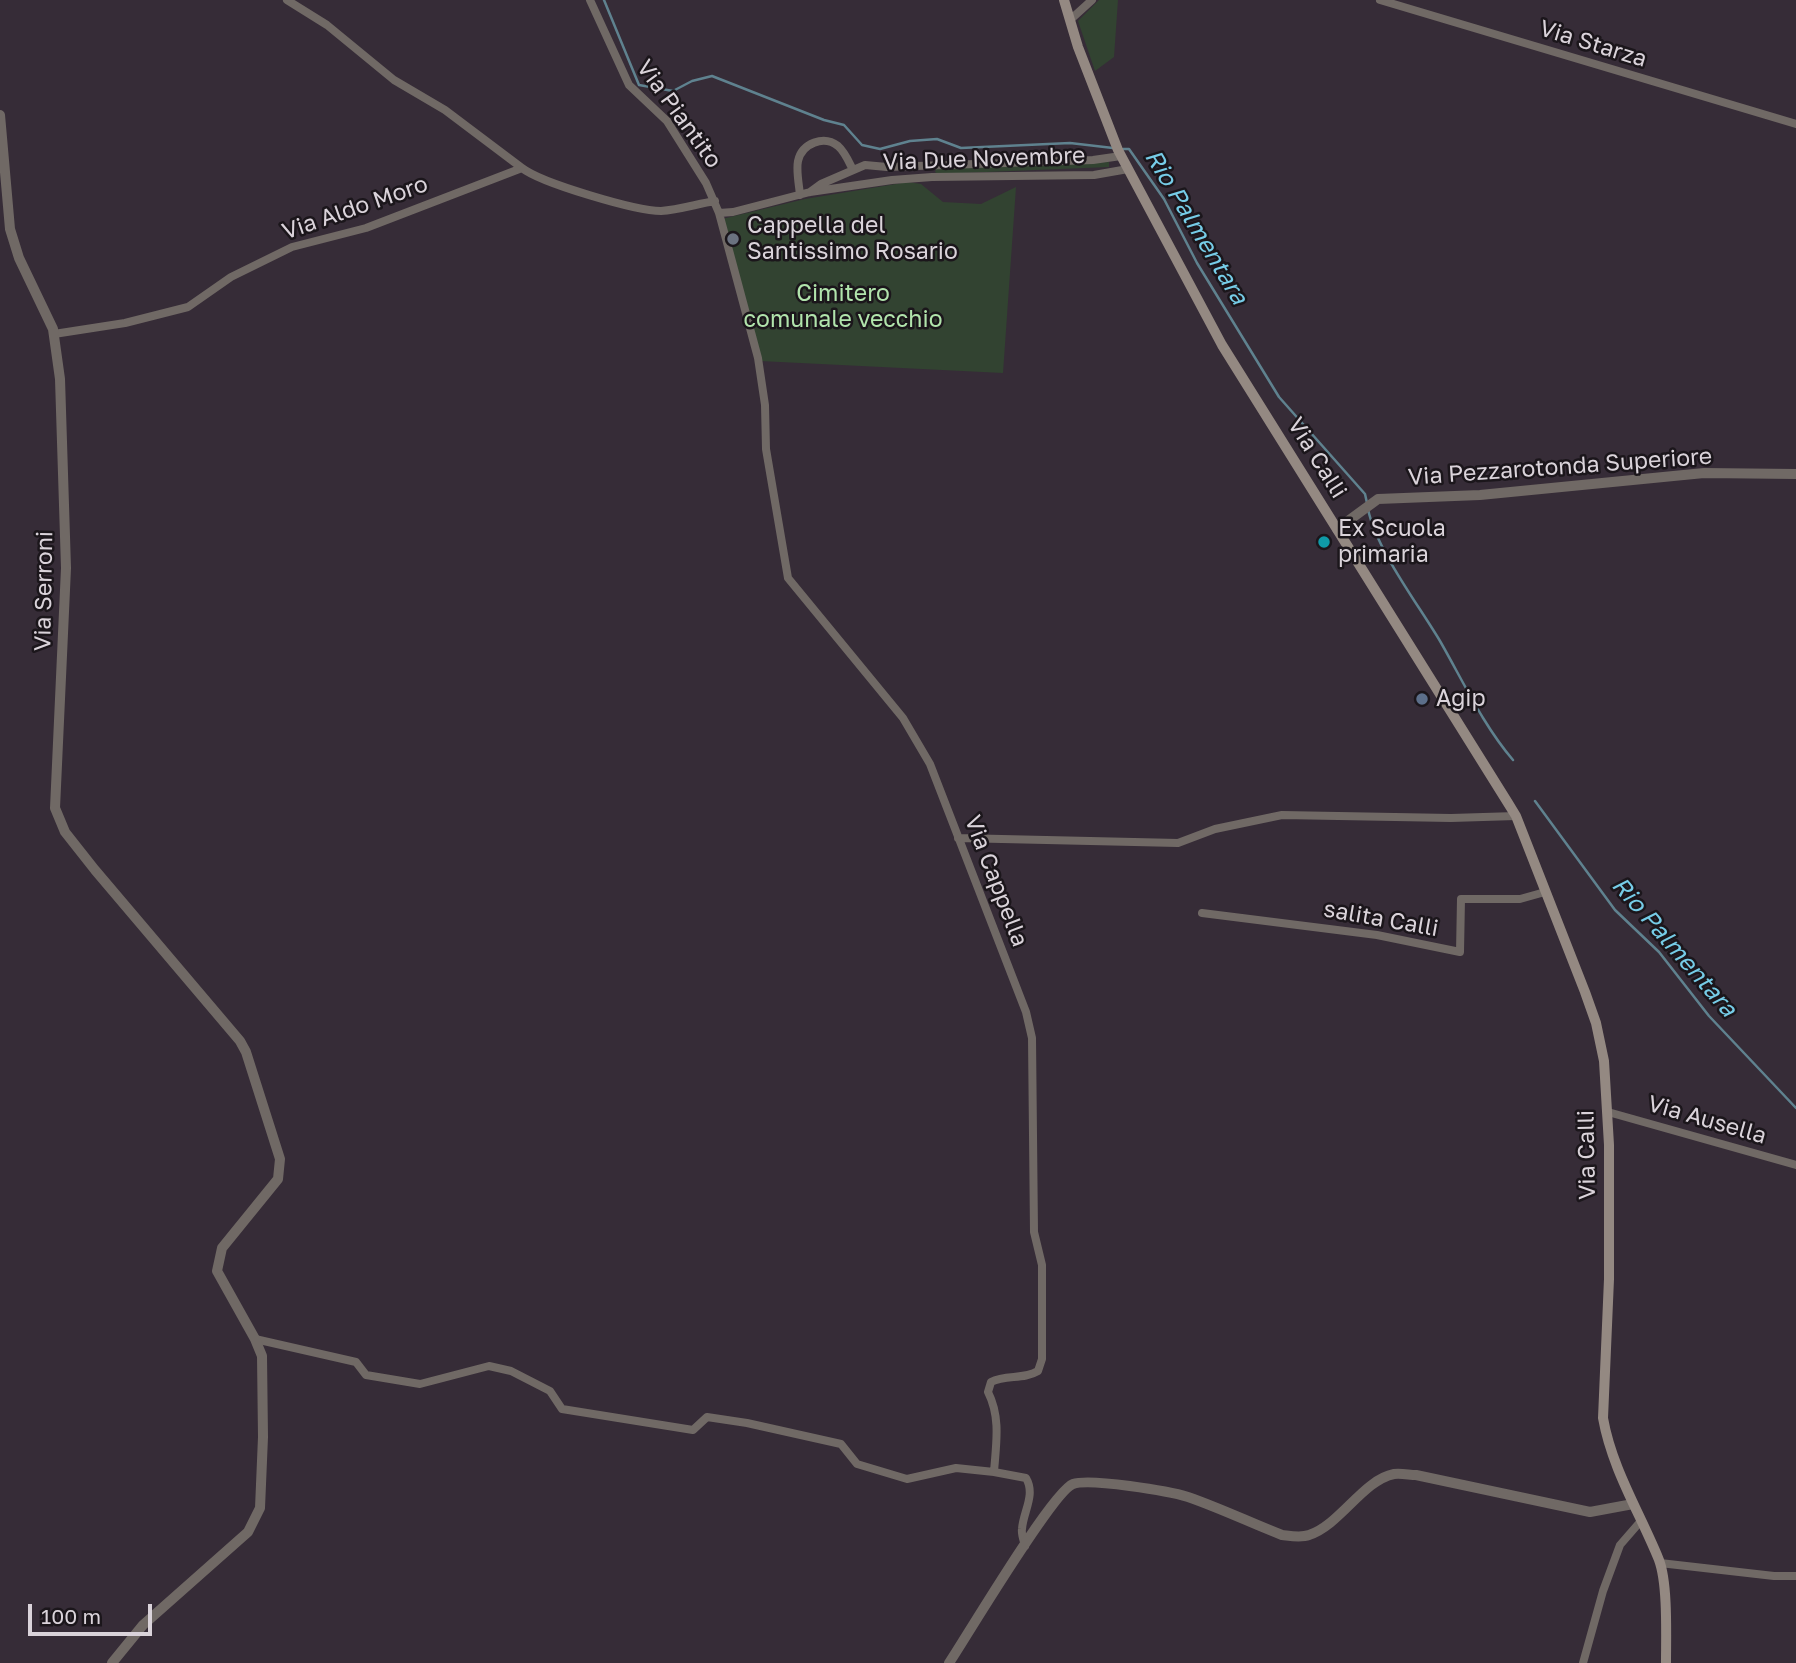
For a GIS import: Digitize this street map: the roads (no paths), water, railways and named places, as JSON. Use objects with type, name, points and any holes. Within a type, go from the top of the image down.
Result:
[{"type":"main road","name":"Via Calli","points":[[1064,0],[1095,93],[1120,153],[1222,345],[1516,816],[1596,1023],[1604,1061],[1608,1112],[1609,1279],[1603,1418],[1609,1444],[1640,1522],[1660,1563],[1666,1613],[1666,1663]]},
{"type":"street","points":[[287,0],[327,26],[394,79],[445,110],[522,168],[568,189],[646,209],[661,211],[715,201]]},
{"type":"street","name":"Via Piantito","points":[[590,0],[629,85],[667,121],[715,201],[719,213]]},
{"type":"street","points":[[1070,20],[1092,0]]},
{"type":"street","name":"Via Starza","points":[[1380,0],[1796,124]]},
{"type":"street","name":"Via Serroni","points":[[0,115],[9,229],[19,258],[54,334],[60,379],[66,568],[55,808],[65,832],[240,1041],[246,1052],[280,1159],[278,1179],[222,1248],[217,1271],[262,1356],[260,1508],[248,1532],[143,1625],[112,1663]]},
{"type":"street","points":[[800,195],[798,162],[806,147],[813,143],[821,141],[837,146],[853,170]]},
{"type":"street","name":"Via Due Novembre","points":[[810,192],[821,184],[865,165],[887,167],[1093,160],[1120,153]]},
{"type":"street","name":"Via Aldo Moro","points":[[54,334],[125,323],[188,307],[231,277],[292,247],[366,228],[522,168]]},
{"type":"street","name":"Via Due Novembre","points":[[719,213],[733,212],[810,192],[892,180],[1094,174],[1128,169]]},
{"type":"street","name":"Via Cappella","points":[[719,213],[758,358],[765,405],[766,449],[788,578],[903,718],[930,764],[1026,1012],[1032,1038],[1034,1232],[1042,1265],[1042,1359],[1038,1371],[1028,1377],[1000,1378],[991,1382],[988,1392],[998,1421],[994,1472]]},
{"type":"street","name":"Via Pezzarotonda Superiore","points":[[1336,529],[1378,499],[1480,495],[1704,473],[1796,474]]},
{"type":"street","points":[[958,838],[1178,843],[1215,829],[1282,815],[1451,818],[1516,816]]},
{"type":"street","name":"salita Calli","points":[[1202,913],[1377,934],[1460,952],[1461,899],[1520,899],[1545,892]]},
{"type":"street","name":"Via Ausella","points":[[1608,1112],[1796,1165]]},
{"type":"street","points":[[255,1339],[356,1362],[366,1375],[420,1384],[489,1366],[511,1371],[550,1391],[562,1409],[693,1430],[707,1418],[747,1423],[841,1444],[857,1464],[907,1479],[956,1468],[1026,1478],[1030,1484],[1028,1510],[1021,1530],[1025,1546]]},
{"type":"street","points":[[949,1663],[1062,1491],[1072,1484],[1109,1483],[1188,1497],[1282,1535],[1298,1537],[1323,1528],[1377,1482],[1394,1474],[1416,1475],[1590,1513],[1633,1504]]},
{"type":"street","points":[[1583,1663],[1603,1591],[1620,1545],[1640,1522]]},
{"type":"street","points":[[1660,1563],[1796,1576]]},
{"type":"waterway","name":"Rio Palmentara","points":[[604,0],[639,85],[673,91],[692,81],[712,76],[824,120],[844,125],[862,145],[880,149],[910,141],[937,139],[961,148],[1070,143],[1113,148]]},
{"type":"waterway","name":"Rio Palmentara","points":[[1123,149],[1129,149],[1164,199],[1197,263],[1279,397],[1365,494],[1367,503]]},
{"type":"waterway","name":"Rio Palmentara","points":[[1368,509],[1372,525],[1388,559],[1440,641],[1483,718],[1513,760]]},
{"type":"waterway","name":"Rio Palmentara","points":[[1535,801],[1615,910],[1659,952],[1709,1016],[1796,1108]]},
{"type":"place","name":"Cappella del Santissimo Rosario","points":[[733,239]]},
{"type":"place","name":"Ex Scuola primaria","points":[[1324,542]]},
{"type":"place","name":"Agip","points":[[1422,699]]},
{"type":"park label","name":"Cimitero comunale vecchio","points":[[843,307]]}]
